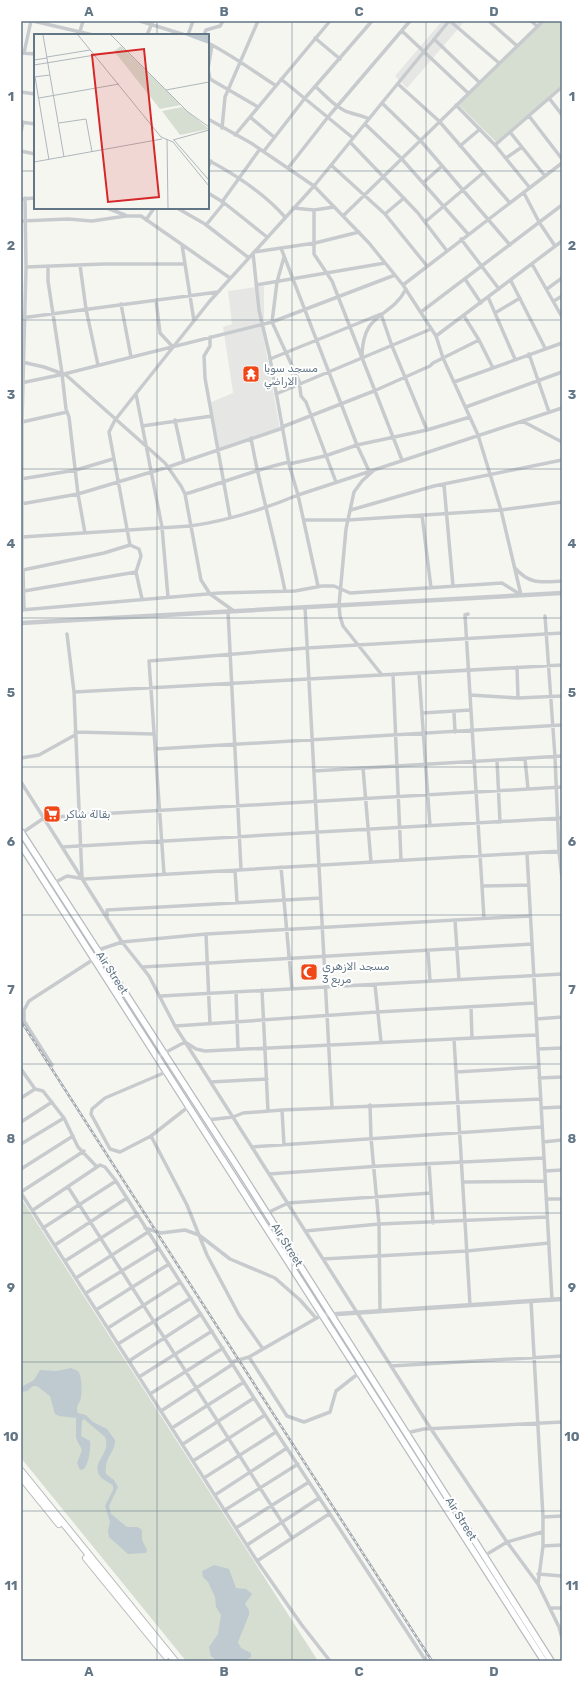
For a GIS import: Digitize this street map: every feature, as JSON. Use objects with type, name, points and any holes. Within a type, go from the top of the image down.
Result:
[{"type":"highway","points":[[21,1471],[175,1661]]},
{"type":"highway","points":[[21,1478],[170,1661]]},
{"type":"main road","name":"Air Street","points":[[21,832],[267,1213],[551,1661]]},
{"type":"main road","name":"Air Street","points":[[21,846],[544,1661]]},
{"type":"street","points":[[34,54],[22,53],[32,21],[80,33],[83,21]]},
{"type":"street","points":[[140,21],[151,26],[181,34]]},
{"type":"street","points":[[147,34],[153,21]]},
{"type":"street","points":[[188,34],[193,21]]},
{"type":"street","points":[[204,34],[206,30],[220,26],[223,21]]},
{"type":"street","points":[[222,128],[223,105],[228,89],[258,21]]},
{"type":"street","points":[[235,135],[330,21]]},
{"type":"street","points":[[206,225],[239,178],[315,86],[372,21]]},
{"type":"street","points":[[288,168],[328,117],[410,21]]},
{"type":"street","points":[[130,545],[109,432],[115,420],[218,292],[314,186],[450,21],[499,63]]},
{"type":"street","points":[[489,21],[517,46]]},
{"type":"street","points":[[531,21],[537,26]]},
{"type":"street","points":[[343,216],[438,121],[543,21]]},
{"type":"street","points":[[402,31],[468,93]]},
{"type":"street","points":[[315,38],[340,59]]},
{"type":"street","points":[[434,40],[479,82]]},
{"type":"street","points":[[209,44],[233,55],[240,62],[276,85]]},
{"type":"street","points":[[209,63],[212,45]]},
{"type":"street","points":[[209,78],[212,82],[228,89],[258,107]]},
{"type":"street","points":[[281,78],[353,138]]},
{"type":"street","points":[[398,84],[438,121],[510,203]]},
{"type":"street","points":[[315,86],[338,106],[350,113],[369,119]]},
{"type":"street","points":[[495,145],[562,87]]},
{"type":"street","points":[[21,92],[34,94]]},
{"type":"street","points":[[549,98],[562,115]]},
{"type":"street","points":[[382,103],[420,140],[510,245]]},
{"type":"street","points":[[456,105],[495,145],[530,188]]},
{"type":"street","points":[[250,116],[274,137]]},
{"type":"street","points":[[529,116],[562,159]]},
{"type":"street","points":[[209,120],[262,150],[314,186],[359,232],[404,285],[436,336],[443,358],[478,434],[501,510],[521,595]]},
{"type":"street","points":[[21,132],[22,122],[34,124]]},
{"type":"street","points":[[364,124],[401,158],[468,234]]},
{"type":"street","points":[[460,146],[480,129]]},
{"type":"street","points":[[510,132],[545,176]]},
{"type":"street","points":[[350,142],[426,222],[447,250]]},
{"type":"street","points":[[506,158],[522,147]]},
{"type":"street","points":[[21,151],[34,154]]},
{"type":"street","points":[[210,160],[239,178],[272,203],[285,217]]},
{"type":"street","points":[[404,285],[447,250],[562,164]]},
{"type":"street","points":[[331,165],[385,214],[427,266]]},
{"type":"street","points":[[423,183],[442,166]]},
{"type":"street","points":[[426,222],[483,173]]},
{"type":"street","points":[[524,192],[539,222],[555,246]]},
{"type":"street","points":[[209,194],[223,202],[267,237]]},
{"type":"street","points":[[34,198],[23,199],[26,220],[26,267],[22,362],[22,570],[24,590],[22,610],[168,597],[285,591],[318,586],[334,586],[350,593],[502,584],[521,595]]},
{"type":"street","points":[[385,214],[404,198]]},
{"type":"street","points":[[421,312],[562,205]]},
{"type":"street","points":[[293,208],[314,210],[334,207]]},
{"type":"street","points":[[109,209],[126,216]]},
{"type":"street","points":[[146,220],[153,209]]},
{"type":"street","points":[[179,209],[206,225],[249,258]]},
{"type":"street","points":[[314,210],[314,254],[332,282],[392,438],[402,460]]},
{"type":"street","points":[[21,221],[68,219],[92,221],[126,216],[140,216],[230,278]]},
{"type":"street","points":[[254,252],[315,243],[359,232]]},
{"type":"street","points":[[462,239],[499,289]]},
{"type":"street","points":[[436,336],[562,241]]},
{"type":"street","points":[[21,244],[26,244]]},
{"type":"street","points":[[182,245],[194,321]]},
{"type":"street","points":[[281,248],[357,445],[369,471]]},
{"type":"street","points":[[254,252],[256,285],[262,323],[289,463],[304,520],[318,586]]},
{"type":"street","points":[[284,257],[277,282],[272,322],[299,381],[301,396],[306,402],[336,482]]},
{"type":"street","points":[[256,285],[386,263]]},
{"type":"street","points":[[26,267],[185,264]]},
{"type":"street","points":[[532,264],[561,312],[562,317]]},
{"type":"street","points":[[80,265],[86,309],[98,365]]},
{"type":"street","points":[[48,266],[48,281],[63,374],[78,494],[85,533]]},
{"type":"street","points":[[22,383],[174,347],[262,323],[272,322],[395,275]]},
{"type":"street","points":[[547,289],[562,278]]},
{"type":"street","points":[[465,279],[481,302]]},
{"type":"street","points":[[511,280],[545,348]]},
{"type":"street","points":[[362,359],[362,346],[366,332],[373,320],[396,304],[406,289]]},
{"type":"street","points":[[23,318],[218,292]]},
{"type":"street","points":[[554,301],[562,296]]},
{"type":"street","points":[[488,297],[515,359]]},
{"type":"street","points":[[495,313],[520,298]]},
{"type":"street","points":[[156,300],[160,333],[174,347]]},
{"type":"street","points":[[121,304],[130,357]]},
{"type":"street","points":[[270,359],[381,314]]},
{"type":"street","points":[[381,314],[392,346],[427,430]]},
{"type":"street","points":[[464,316],[479,340],[493,368]]},
{"type":"street","points":[[276,394],[299,386],[431,329]]},
{"type":"street","points":[[210,337],[210,346],[204,356],[205,378],[230,517]]},
{"type":"street","points":[[22,504],[78,494],[184,462],[218,449],[283,428],[374,392],[430,366],[479,340]]},
{"type":"street","points":[[454,382],[562,343]]},
{"type":"street","points":[[529,354],[549,412]]},
{"type":"street","points":[[22,362],[63,374],[168,467],[181,486],[184,494],[201,580],[210,594],[234,611]]},
{"type":"street","points":[[466,407],[562,372]]},
{"type":"street","points":[[136,394],[162,528],[168,597]]},
{"type":"street","points":[[22,537],[190,526],[230,517],[266,508],[298,495],[478,434],[562,408]]},
{"type":"street","points":[[22,422],[67,412]]},
{"type":"street","points":[[142,426],[175,420],[212,416]]},
{"type":"street","points":[[184,494],[223,483],[256,470],[326,456],[357,445],[427,430],[470,417]]},
{"type":"street","points":[[175,420],[184,462]]},
{"type":"street","points":[[522,420],[561,440]]},
{"type":"street","points":[[251,438],[256,470],[285,591]]},
{"type":"street","points":[[22,479],[76,470],[113,459]]},
{"type":"street","points":[[351,510],[444,484],[562,460]]},
{"type":"street","points":[[376,469],[362,481],[354,492],[348,520],[339,589],[339,605],[341,622],[382,675]]},
{"type":"street","points":[[444,484],[453,586]]},
{"type":"street","points":[[304,520],[348,520],[501,510],[562,502]]},
{"type":"street","points":[[422,515],[431,588]]},
{"type":"street","points":[[22,570],[104,553],[130,545],[139,549],[141,552],[136,572],[142,599]]},
{"type":"street","points":[[514,568],[528,579],[537,583],[562,581]]},
{"type":"street","points":[[24,590],[136,572]]},
{"type":"street","points":[[21,623],[562,593]]},
{"type":"street","points":[[305,607],[332,1107]]},
{"type":"street","points":[[228,611],[241,870]]},
{"type":"street","points":[[468,614],[465,614],[484,918]]},
{"type":"street","points":[[545,616],[562,878]]},
{"type":"street","points":[[164,874],[149,661],[307,648],[562,633]]},
{"type":"street","points":[[67,634],[74,692],[75,734],[81,815],[80,846],[82,878]]},
{"type":"street","points":[[74,692],[562,664]]},
{"type":"street","points":[[518,667],[518,698]]},
{"type":"street","points":[[419,673],[430,826]]},
{"type":"street","points":[[393,674],[401,860]]},
{"type":"street","points":[[470,695],[518,698],[562,696]]},
{"type":"street","points":[[422,713],[471,710]]},
{"type":"street","points":[[454,712],[455,732]]},
{"type":"street","points":[[155,749],[562,725]]},
{"type":"street","points":[[21,758],[39,755],[75,734],[154,734]]},
{"type":"street","points":[[314,771],[562,756]]},
{"type":"street","points":[[525,759],[528,789]]},
{"type":"street","points":[[497,760],[500,822]]},
{"type":"street","points":[[363,768],[371,862]]},
{"type":"street","points":[[21,782],[122,942],[143,967],[161,996],[175,1026],[431,1429],[507,1542],[538,1584],[550,1608],[562,1638]]},
{"type":"street","points":[[21,832],[44,818],[562,787]]},
{"type":"street","points":[[62,847],[562,818]]},
{"type":"street","points":[[54,883],[67,876],[82,878],[164,874],[560,851]]},
{"type":"street","points":[[527,854],[552,1300]]},
{"type":"street","points":[[280,867],[292,989]]},
{"type":"street","points":[[235,870],[237,902]]},
{"type":"street","points":[[482,886],[529,885]]},
{"type":"street","points":[[107,918],[107,910],[320,898]]},
{"type":"street","points":[[98,950],[122,942],[206,934],[530,916]]},
{"type":"street","points":[[455,920],[459,980]]},
{"type":"street","points":[[206,934],[210,1024]]},
{"type":"street","points":[[143,967],[428,952],[532,944]]},
{"type":"street","points":[[428,952],[430,981]]},
{"type":"street","points":[[52,1065],[24,1021],[25,1006],[29,1001],[94,959]]},
{"type":"street","points":[[161,996],[562,974]]},
{"type":"street","points":[[375,985],[381,1042]]},
{"type":"street","points":[[262,990],[268,1111]]},
{"type":"street","points":[[236,992],[238,1049]]},
{"type":"street","points":[[175,1026],[535,1003]]},
{"type":"street","points":[[471,1007],[472,1038]]},
{"type":"street","points":[[536,1018],[562,1017]]},
{"type":"street","points":[[185,1042],[196,1049],[205,1051],[536,1035]]},
{"type":"street","points":[[454,1039],[470,1305]]},
{"type":"street","points":[[157,1057],[164,1055],[185,1042]]},
{"type":"street","points":[[538,1050],[562,1048]]},
{"type":"street","points":[[456,1072],[539,1067]]},
{"type":"street","points":[[22,1072],[35,1089],[43,1091],[52,1102],[64,1118],[78,1147],[84,1151],[97,1167]]},
{"type":"street","points":[[166,1072],[106,1098],[94,1107],[91,1111],[109,1148],[115,1152],[120,1152],[151,1136],[188,1107]]},
{"type":"street","points":[[539,1078],[562,1077]]},
{"type":"street","points":[[211,1082],[267,1079]]},
{"type":"street","points":[[21,1098],[35,1089]]},
{"type":"street","points":[[207,1120],[233,1117],[243,1113],[282,1110],[370,1105],[541,1099]]},
{"type":"street","points":[[21,1122],[52,1102]]},
{"type":"street","points":[[370,1105],[371,1138],[379,1224],[380,1310]]},
{"type":"street","points":[[541,1108],[562,1107]]},
{"type":"street","points":[[282,1110],[284,1145]]},
{"type":"street","points":[[21,1144],[64,1118]]},
{"type":"street","points":[[252,1147],[542,1127]]},
{"type":"street","points":[[21,1169],[73,1136]]},
{"type":"street","points":[[151,1136],[187,1204],[207,1255],[239,1315],[263,1349]]},
{"type":"street","points":[[543,1142],[562,1140]]},
{"type":"street","points":[[84,1151],[21,1192],[257,1561],[301,1624],[330,1661]]},
{"type":"street","points":[[269,1174],[374,1166],[544,1158]]},
{"type":"street","points":[[429,1164],[433,1223]]},
{"type":"street","points":[[32,1210],[100,1165],[105,1167],[116,1181],[254,1398],[426,1661]]},
{"type":"street","points":[[545,1171],[562,1170]]},
{"type":"street","points":[[44,1228],[116,1181]]},
{"type":"street","points":[[463,1182],[545,1181]]},
{"type":"street","points":[[68,1187],[292,1538]]},
{"type":"street","points":[[267,1213],[288,1203],[431,1193]]},
{"type":"street","points":[[55,1245],[127,1198]]},
{"type":"street","points":[[546,1199],[562,1199]]},
{"type":"street","points":[[65,1261],[138,1215]]},
{"type":"street","points":[[305,1231],[379,1224],[433,1223],[547,1217]]},
{"type":"street","points":[[76,1278],[147,1230],[161,1233],[185,1230],[199,1235],[230,1259],[260,1270],[279,1281],[300,1300],[316,1318]]},
{"type":"street","points":[[323,1259],[467,1250],[548,1243]]},
{"type":"street","points":[[86,1293],[159,1248]]},
{"type":"street","points":[[96,1310],[169,1264]]},
{"type":"street","points":[[108,1328],[180,1282]]},
{"type":"street","points":[[118,1344],[191,1298]]},
{"type":"street","points":[[161,1411],[232,1363],[249,1357],[322,1315],[330,1313],[562,1299]]},
{"type":"street","points":[[531,1301],[543,1517],[543,1546],[538,1574],[538,1584]]},
{"type":"street","points":[[129,1361],[201,1314]]},
{"type":"street","points":[[139,1377],[212,1331]]},
{"type":"street","points":[[150,1394],[223,1348]]},
{"type":"street","points":[[391,1366],[430,1362],[534,1359],[562,1356]]},
{"type":"street","points":[[249,1357],[287,1416],[304,1422],[330,1412],[336,1391],[359,1373]]},
{"type":"street","points":[[172,1428],[244,1382]]},
{"type":"street","points":[[183,1444],[254,1398]]},
{"type":"street","points":[[193,1461],[265,1415]]},
{"type":"street","points":[[406,1433],[414,1430],[562,1422]]},
{"type":"street","points":[[204,1478],[276,1432]]},
{"type":"street","points":[[215,1495],[287,1448]]},
{"type":"street","points":[[225,1510],[298,1464]]},
{"type":"street","points":[[236,1528],[309,1482]]},
{"type":"street","points":[[247,1545],[319,1498]]},
{"type":"street","points":[[257,1561],[329,1514]]},
{"type":"street","points":[[543,1517],[562,1516]]},
{"type":"street","points":[[484,1556],[507,1542],[542,1532]]},
{"type":"street","points":[[543,1546],[562,1545]]},
{"type":"street","points":[[538,1574],[562,1576]]},
{"type":"street","points":[[550,1608],[562,1608]]},
{"type":"shaded area","points":[[442,21],[465,21],[407,88],[395,76]]},
{"type":"shaded area","points":[[544,21],[562,21],[562,85],[497,143],[458,104]]},
{"type":"shaded area","points":[[264,286],[264,318],[261,323],[280,429],[218,449],[209,403],[233,393],[223,327],[232,324],[228,291]]},
{"type":"shaded area","points":[[21,1198],[318,1661],[186,1661],[21,1458]]},
{"type":"shaded area","points":[[71,1368],[78,1371],[81,1380],[82,1387],[77,1407],[78,1413],[86,1415],[93,1422],[107,1429],[115,1440],[115,1445],[108,1459],[106,1468],[106,1474],[114,1480],[118,1487],[109,1506],[111,1514],[127,1527],[137,1527],[141,1529],[142,1540],[147,1550],[146,1553],[128,1554],[109,1537],[108,1531],[110,1522],[105,1506],[113,1490],[113,1486],[101,1478],[98,1471],[99,1462],[106,1448],[105,1437],[84,1419],[82,1421],[81,1436],[90,1441],[90,1447],[86,1466],[84,1469],[80,1470],[77,1463],[82,1450],[76,1438],[76,1418],[59,1416],[55,1414],[50,1396],[37,1386],[33,1386],[27,1391],[21,1392],[21,1387],[34,1380],[40,1370],[56,1371]]},
{"type":"shaded area","points":[[214,1565],[229,1569],[236,1588],[246,1589],[252,1594],[245,1604],[249,1610],[249,1615],[238,1642],[241,1648],[251,1653],[251,1657],[245,1661],[217,1661],[211,1656],[209,1647],[218,1634],[221,1615],[216,1607],[215,1597],[208,1582],[203,1577],[202,1571]]},
{"type":"railway","points":[[21,1021],[432,1661]]},
{"type":"place","name":"مسجد سوبا الاراضي","points":[[251,374]]},
{"type":"place","name":"بقالة شاكر","points":[[52,814]]},
{"type":"place","name":"مسجد الازهري مربع 3","points":[[309,972]]}]
